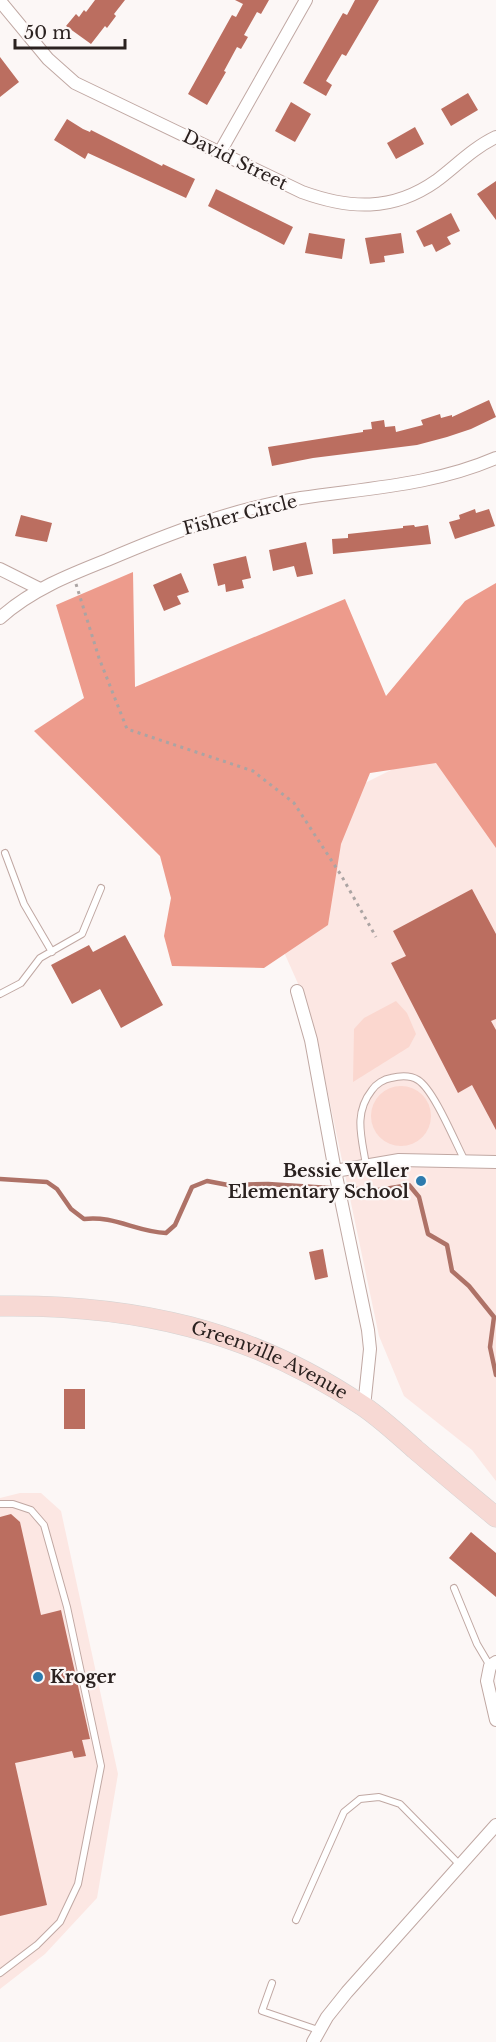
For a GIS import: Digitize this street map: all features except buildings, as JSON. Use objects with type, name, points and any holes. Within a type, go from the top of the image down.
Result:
[{"type":"main road","name":"Greenville Avenue","points":[[0,1306],[75,1307],[123,1312],[215,1332],[284,1360],[364,1407],[496,1517]]},
{"type":"street","name":"David Street","points":[[0,0],[48,59],[75,83],[313,196],[340,204],[369,205],[397,199],[423,189],[472,151],[496,137]]},
{"type":"street","points":[[220,152],[306,0]]},
{"type":"street","name":"Fisher Circle","points":[[0,618],[40,589],[168,534],[247,509],[302,498],[406,485],[449,475],[496,458]]},
{"type":"street","points":[[0,569],[40,589]]},
{"type":"street","points":[[297,991],[311,1040],[368,1330],[370,1348],[364,1407]]},
{"type":"street","points":[[335,1171],[399,1160],[496,1162]]},
{"type":"street","points":[[491,1668],[487,1682],[496,1720]]},
{"type":"street","points":[[315,2036],[347,1992],[496,1825]]},
{"type":"lane","points":[[4,853],[24,904],[52,952]]},
{"type":"lane","points":[[0,994],[21,983],[40,958],[82,934],[101,888]]},
{"type":"lane","points":[[366,1165],[359,1116],[363,1101],[374,1086],[386,1078],[402,1075],[418,1079],[430,1093],[465,1161]]},
{"type":"lane","points":[[0,1504],[13,1504],[31,1510],[44,1525],[67,1607],[101,1766],[78,1884],[60,1922],[37,1945],[0,1973]]},
{"type":"lane","points":[[454,1588],[477,1644],[491,1668]]},
{"type":"lane","points":[[296,1920],[344,1812],[360,1799],[379,1797],[400,1804],[460,1865]]},
{"type":"lane","points":[[272,1983],[262,2011],[315,2036]]},
{"type":"path","points":[[73,574],[99,658],[127,729],[253,771],[294,803],[342,875],[376,937]]},
{"type":"shaded area","points":[[133,572],[135,687],[345,599],[386,696],[465,601],[496,583],[496,848],[436,763],[370,773],[341,844],[328,925],[264,968],[172,966],[164,936],[171,898],[160,856],[34,731],[84,698],[56,605]]},
{"type":"shaded area","name":"Bessie Weller Elementary School","points":[[449,741],[496,811],[496,1481],[472,1450],[404,1396],[379,1336],[308,1006],[237,847]]},
{"type":"shaded area","points":[[396,1001],[407,1013],[416,1034],[409,1047],[353,1082],[354,1029],[364,1018]]},
{"type":"shaded area","points":[[401,1086],[418,1091],[426,1099],[431,1116],[426,1133],[418,1141],[401,1146],[384,1141],[376,1133],[371,1116],[376,1099],[384,1091]]},
{"type":"shaded area","points":[[20,1493],[41,1493],[61,1511],[118,1774],[97,1898],[45,1954],[0,1989],[0,1498]]},
{"type":"waterway","points":[[0,1179],[47,1182],[57,1189],[71,1209],[84,1219],[105,1219],[166,1233],[175,1225],[192,1187],[207,1181],[228,1185],[268,1184],[330,1188]]},
{"type":"waterway","points":[[356,1189],[379,1190],[409,1185],[419,1197],[428,1234],[447,1245],[452,1271],[469,1286],[494,1317],[490,1347],[496,1375]]},
{"type":"place","name":"Bessie Weller Elementary School","points":[[421,1181]]},
{"type":"place","name":"Kroger","points":[[38,1677]]}]
